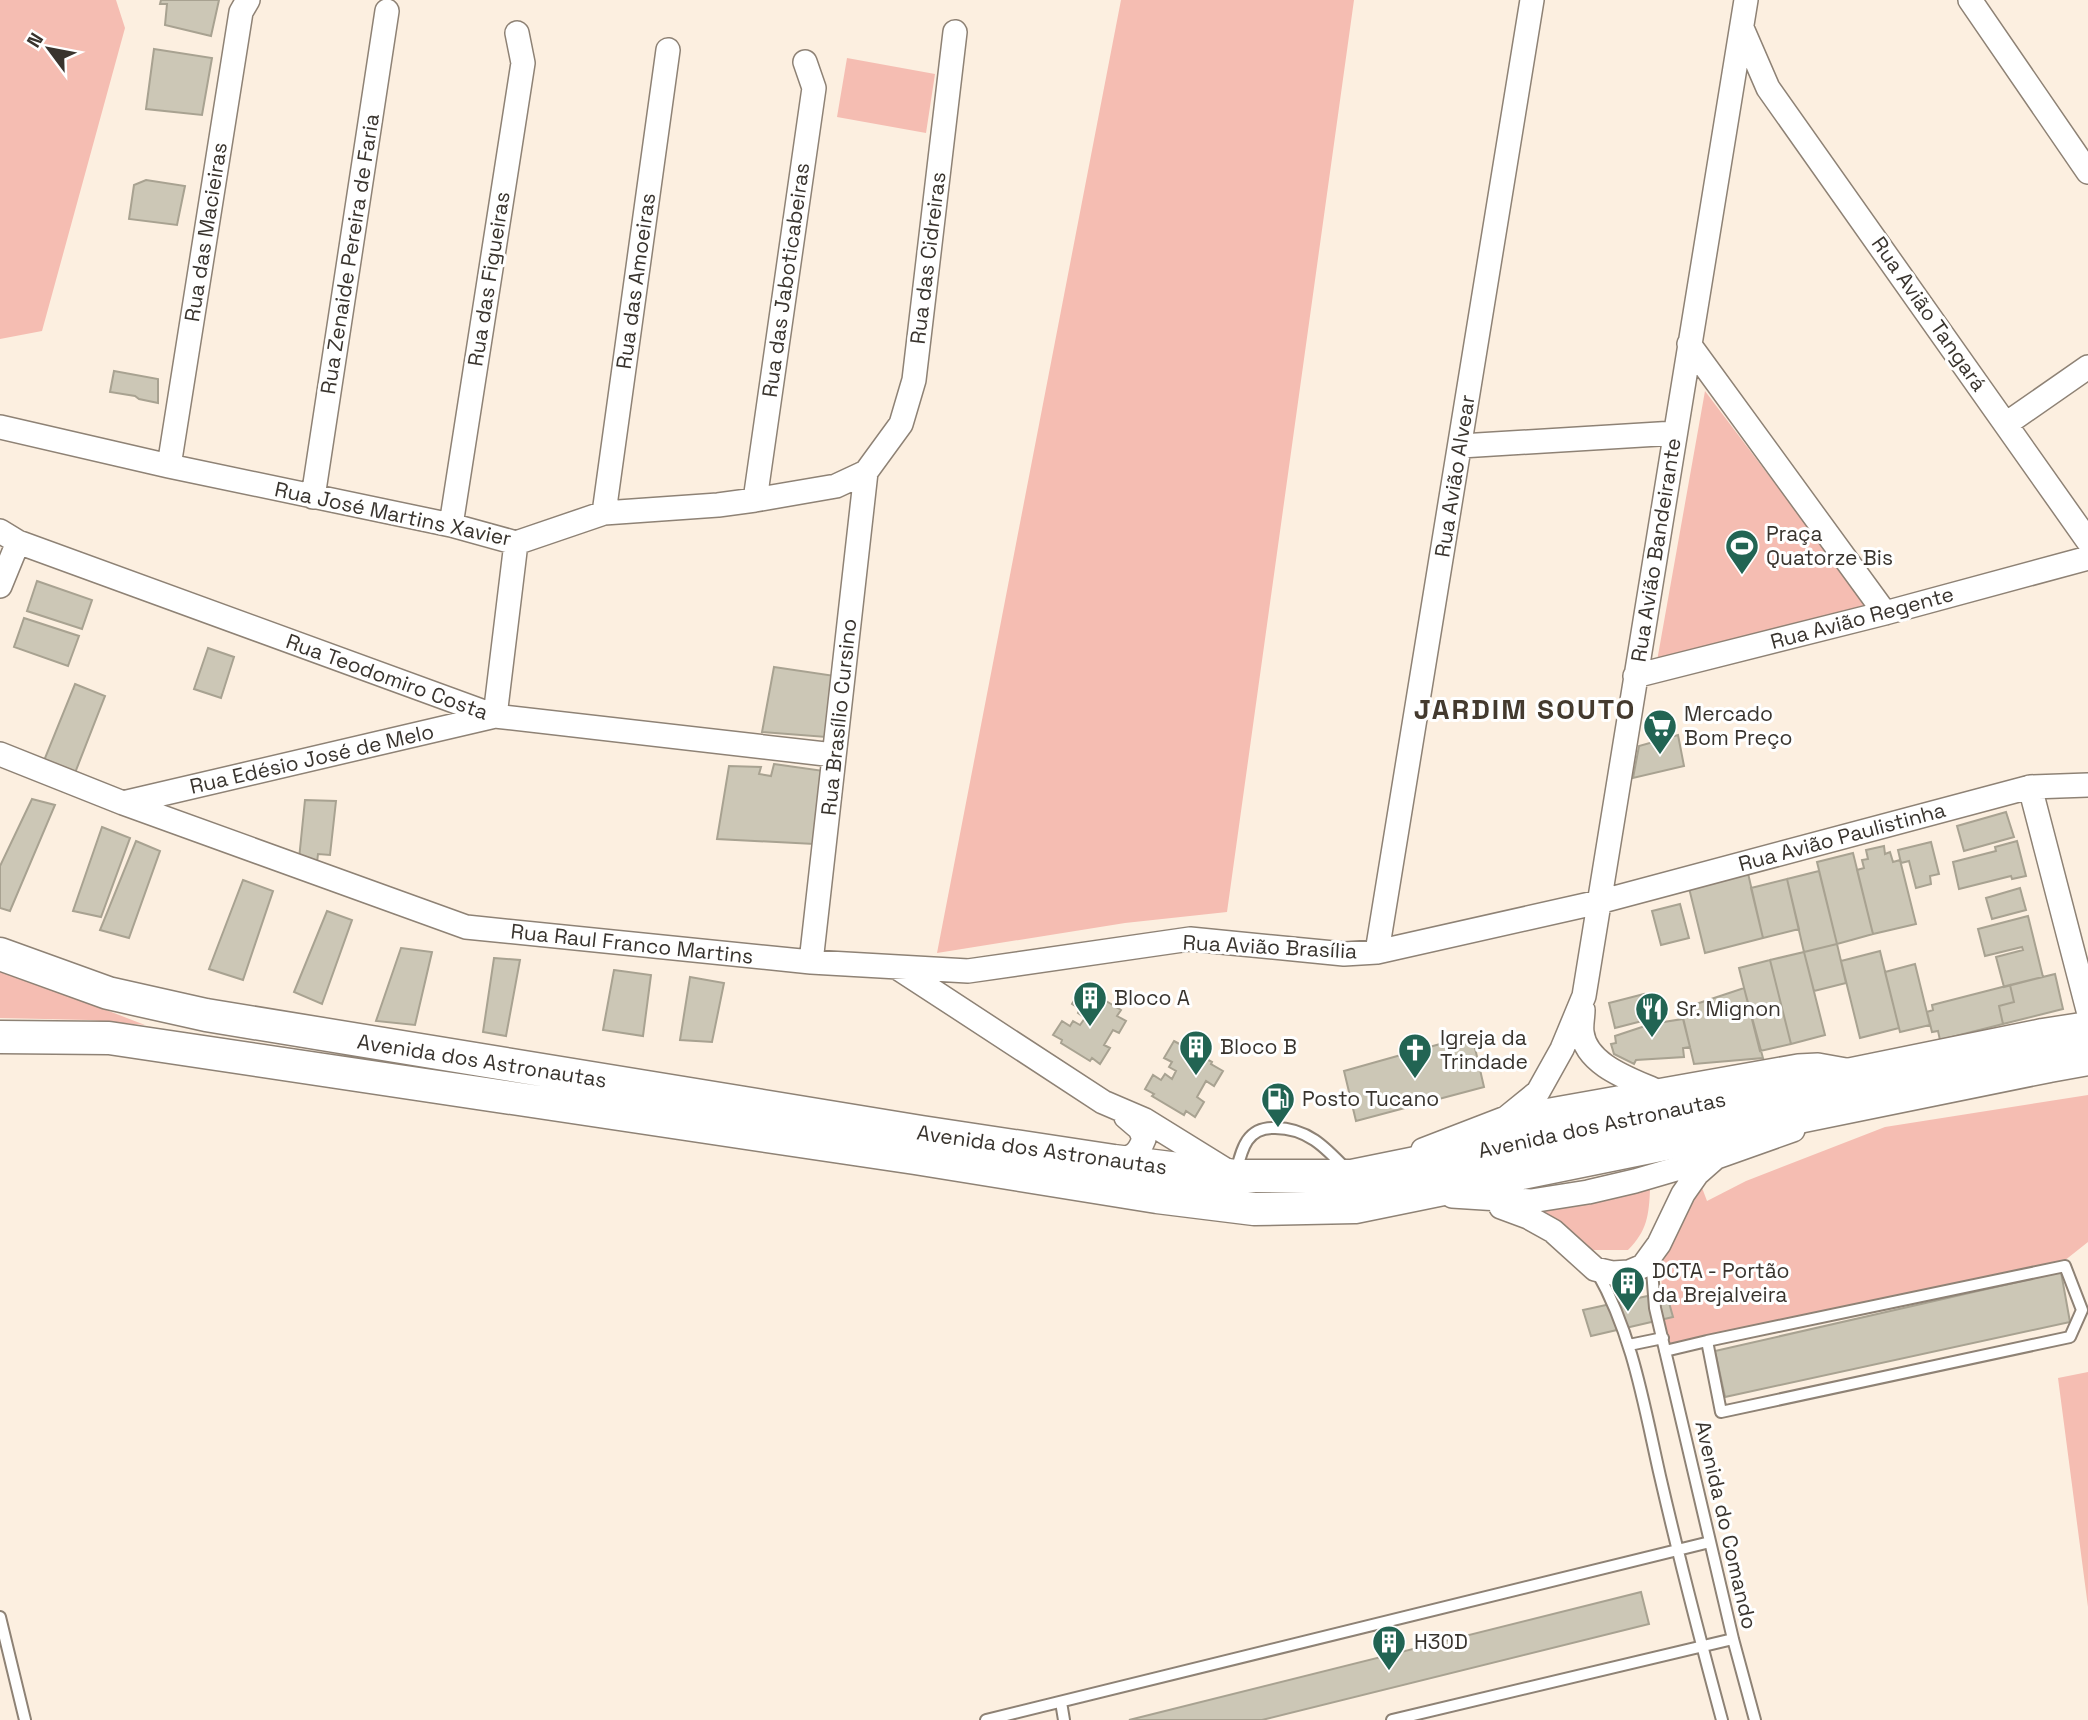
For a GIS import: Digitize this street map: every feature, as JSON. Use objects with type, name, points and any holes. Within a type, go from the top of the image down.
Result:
[{"type":"main road","name":"Avenida dos Astronautas","points":[[0,954],[108,993],[206,1016],[882,1126],[1114,1161],[1235,1176],[1352,1176],[1471,1142],[1711,1092],[1860,1072],[2088,1028]]},
{"type":"main road","name":"Avenida dos Astronautas","points":[[0,1037],[109,1038],[915,1158],[1157,1197],[1254,1209],[1356,1207],[1418,1195],[1473,1190],[1718,1145],[1875,1101],[2088,1059]]},
{"type":"street","name":"Rua das Macieiras","points":[[169,466],[241,12],[248,0]]},
{"type":"street","name":"Rua Avião Alvear","points":[[1377,952],[1532,0]]},
{"type":"street","name":"Rua Avião Bandeirante","points":[[1506,1118],[1538,1092],[1562,1049],[1584,996],[1746,0]]},
{"type":"street","points":[[1970,0],[2088,172]]},
{"type":"street","name":"Rua Zenaide Pereira de Faria","points":[[313,497],[387,11]]},
{"type":"street","name":"Rua Avião Tangará","points":[[1742,27],[1768,88],[2088,541]]},
{"type":"street","name":"Rua das Cidreiras","points":[[866,472],[901,424],[914,380],[955,32]]},
{"type":"street","name":"Rua das Figueiras","points":[[451,525],[523,64],[517,33]]},
{"type":"street","name":"Rua das Amoeiras","points":[[604,513],[668,50]]},
{"type":"street","name":"Rua das Jaboticabeiras","points":[[755,500],[814,88],[805,62]]},
{"type":"street","points":[[1730,96],[1768,88]]},
{"type":"street","points":[[1689,344],[1885,613]]},
{"type":"street","points":[[2006,424],[2088,367]]},
{"type":"street","name":"Rua José Martins Xavier","points":[[0,427],[169,466],[451,525],[516,543],[604,513],[755,500],[835,486],[866,472]]},
{"type":"street","points":[[1461,446],[1675,433]]},
{"type":"street","name":"Rua Brasílio Cursino","points":[[811,962],[866,472]]},
{"type":"street","points":[[0,586],[6,537]]},
{"type":"street","name":"Rua Teodomiro Costa","points":[[6,537],[495,716],[834,755]]},
{"type":"street","points":[[495,716],[516,543]]},
{"type":"street","name":"Rua Avião Regente","points":[[1635,676],[2088,558]]},
{"type":"street","name":"Rua Edésio José de Melo","points":[[123,803],[495,716]]},
{"type":"street","name":"Rua Raul Franco Martins","points":[[0,754],[123,803],[466,927],[811,962],[896,967],[1102,1102],[1145,1120],[1235,1176]]},
{"type":"street","name":"Rua Avião Paulistinha","points":[[1598,902],[2030,787],[2088,785]]},
{"type":"street","points":[[2030,787],[2088,1010]]},
{"type":"street","name":"Rua Avião Brasília","points":[[896,967],[968,971],[1190,939],[1344,954],[1377,952],[1598,902]]},
{"type":"street","points":[[1584,996],[1582,1034],[1588,1049],[1601,1063],[1614,1071],[1659,1092]]},
{"type":"street","points":[[1659,1092],[1711,1092],[1718,1145],[1683,1194],[1659,1244],[1643,1266],[1629,1272],[1612,1273],[1595,1269],[1553,1231],[1473,1190],[1471,1142],[1506,1118],[1659,1092]]},
{"type":"street","points":[[1102,1102],[1140,1129],[1144,1139],[1139,1152],[1132,1157],[1114,1161]]},
{"type":"lane","points":[[1235,1176],[1240,1154],[1248,1138],[1262,1128],[1289,1128],[1311,1136],[1352,1176]]},
{"type":"lane","name":"Avenida do Comando","points":[[1659,1244],[1652,1270],[1655,1308],[1733,1639],[1755,1720]]},
{"type":"lane","points":[[1665,1351],[1707,1341],[2065,1266],[2082,1310],[2070,1337],[1721,1412],[1707,1341]]},
{"type":"lane","points":[[1595,1269],[1610,1296],[1629,1345],[1677,1549],[1722,1720]]},
{"type":"lane","points":[[1629,1345],[1663,1338]]},
{"type":"lane","points":[[986,1720],[1710,1542]]},
{"type":"lane","points":[[0,1617],[25,1720]]},
{"type":"lane","points":[[1392,1720],[1733,1639]]},
{"type":"lane","points":[[1061,1702],[1064,1720]]},
{"type":"shaded area","points":[[0,0],[116,0],[125,28],[42,331],[0,339]]},
{"type":"shaded area","points":[[1121,0],[1354,0],[1227,912],[1125,923],[937,953]]},
{"type":"shaded area","points":[[847,58],[935,74],[926,133],[837,117]]},
{"type":"shaded area","points":[[1705,391],[1869,608],[1657,661]]},
{"type":"shaded area","points":[[0,969],[145,1025],[89,1020],[0,1018]]},
{"type":"shaded area","points":[[2088,1095],[2088,1242],[2064,1261],[1666,1348],[1659,1244],[1698,1177],[1707,1201],[1746,1181],[1885,1127]]},
{"type":"shaded area","points":[[1650,1189],[1646,1222],[1628,1250],[1592,1250],[1532,1210]]},
{"type":"shaded area","points":[[2088,1372],[2088,1607],[2058,1378]]},
{"type":"building","points":[[161,0],[219,0],[211,36],[165,25],[167,4],[160,4]]},
{"type":"building","points":[[154,49],[212,58],[202,115],[146,109]]},
{"type":"building","points":[[146,180],[185,186],[177,225],[129,219],[134,185]]},
{"type":"building","points":[[114,371],[158,379],[158,403],[110,392]]},
{"type":"building","points":[[37,581],[92,600],[82,629],[27,611]]},
{"type":"building","points":[[24,618],[79,636],[68,666],[14,647]]},
{"type":"building","points":[[208,648],[234,657],[221,698],[194,689]]},
{"type":"building","points":[[774,667],[835,676],[826,737],[762,732]]},
{"type":"building","points":[[75,684],[105,696],[73,778],[41,768]]},
{"type":"building","name":"Mercado Bom Preço","points":[[1678,735],[1684,766],[1633,778],[1639,746]]},
{"type":"building","points":[[774,764],[824,771],[814,844],[717,839],[729,766],[761,767],[759,774],[771,776]]},
{"type":"building","points":[[32,799],[55,805],[10,911],[0,908],[0,866]]},
{"type":"building","points":[[305,800],[336,801],[330,855],[318,854],[317,863],[299,859]]},
{"type":"building","points":[[2006,812],[2014,837],[1964,851],[1957,826]]},
{"type":"building","points":[[102,827],[130,838],[101,917],[73,911]]},
{"type":"building","points":[[136,841],[160,851],[129,938],[100,930]]},
{"type":"building","points":[[2017,841],[2026,876],[2012,879],[2011,876],[1959,889],[1953,862],[1996,851],[1995,847]]},
{"type":"building","points":[[1931,842],[1939,874],[1930,876],[1931,884],[1916,888],[1909,861],[1901,863],[1898,850]]},
{"type":"building","points":[[1884,846],[1885,854],[1890,852],[1893,862],[1900,860],[1916,924],[1873,934],[1857,870],[1864,868],[1862,860],[1868,859],[1866,850]]},
{"type":"building","points":[[1853,853],[1873,934],[1837,944],[1817,862]]},
{"type":"building","points":[[1747,869],[1763,938],[1705,953],[1688,884]]},
{"type":"building","points":[[1819,871],[1837,944],[1804,952],[1787,879]]},
{"type":"building","points":[[1787,879],[1799,929],[1763,938],[1751,888]]},
{"type":"building","points":[[243,880],[273,891],[243,980],[209,969]]},
{"type":"building","points":[[2020,888],[2026,910],[1992,919],[1986,898]]},
{"type":"building","points":[[1680,904],[1689,938],[1661,945],[1652,911]]},
{"type":"building","points":[[327,911],[352,920],[322,1004],[294,992]]},
{"type":"building","points":[[2028,916],[2043,977],[2004,987],[1996,957],[2023,950],[2022,947],[1985,956],[1978,929]]},
{"type":"building","points":[[1837,944],[1846,983],[1814,991],[1804,952]]},
{"type":"building","points":[[401,948],[432,952],[415,1025],[376,1021]]},
{"type":"building","points":[[1880,951],[1899,1028],[1860,1038],[1841,961]]},
{"type":"building","points":[[1804,952],[1825,1035],[1791,1044],[1770,960]]},
{"type":"building","points":[[494,958],[520,960],[506,1036],[483,1032]]},
{"type":"building","points":[[1770,960],[1791,1044],[1760,1051],[1739,968]]},
{"type":"building","points":[[1915,964],[1930,1025],[1900,1032],[1885,972]]},
{"type":"building","points":[[614,970],[651,975],[643,1036],[603,1030]]},
{"type":"building","points":[[2055,974],[2063,1009],[2003,1024],[1999,1006],[2014,1002],[2010,985]]},
{"type":"building","points":[[690,977],[724,983],[712,1042],[680,1040]]},
{"type":"building","points":[[2010,985],[2014,1002],[1999,1006],[2003,1024],[1940,1040],[1938,1031],[1932,1032],[1927,1012],[1933,1010],[1932,1005]]},
{"type":"building","points":[[1744,988],[1763,1058],[1694,1064],[1681,1009]]},
{"type":"building","name":"Bloco A","points":[[1080,990],[1089,995],[1091,992],[1121,1010],[1117,1016],[1126,1021],[1119,1033],[1113,1030],[1104,1045],[1110,1048],[1100,1064],[1092,1058],[1090,1061],[1053,1035],[1062,1021],[1070,1026],[1073,1021],[1080,1025],[1085,1018],[1078,1013],[1080,1009],[1072,1004]]},
{"type":"building","points":[[1644,994],[1650,1019],[1615,1028],[1609,1003]]},
{"type":"building","name":"Sr. Mignon","points":[[1683,1019],[1690,1047],[1683,1048],[1684,1057],[1636,1060],[1634,1064],[1614,1054],[1611,1044],[1616,1043],[1615,1036],[1651,1024]]},
{"type":"building","points":[[1472,1035],[1484,1087],[1356,1121],[1344,1071]]},
{"type":"building","name":"Bloco B","points":[[1174,1041],[1223,1071],[1214,1086],[1206,1081],[1197,1097],[1204,1102],[1195,1117],[1186,1111],[1184,1115],[1145,1089],[1153,1075],[1161,1080],[1165,1074],[1172,1079],[1176,1071],[1169,1067],[1172,1062],[1164,1058]]},
{"type":"building","points":[[2061,1272],[2070,1322],[1725,1397],[1715,1351]]},
{"type":"building","name":"DCTA - Portão da Brejalveira","points":[[1666,1292],[1673,1317],[1591,1336],[1583,1310]]},
{"type":"building","name":"H30D","points":[[1641,1592],[1649,1624],[1262,1720],[1129,1720]]},
{"type":"place","name":"Praça Quatorze Bis","points":[[1742,576]]},
{"type":"place","name":"Mercado Bom Preço","points":[[1660,756]]},
{"type":"place","name":"Bloco A","points":[[1090,1028]]},
{"type":"place","name":"Sr. Mignon","points":[[1652,1039]]},
{"type":"place","name":"Bloco B","points":[[1196,1077]]},
{"type":"place","name":"Igreja da Trindade","points":[[1415,1080]]},
{"type":"place","name":"Posto Tucano","points":[[1278,1129]]},
{"type":"place","name":"DCTA - Portão da Brejalveira","points":[[1628,1313]]},
{"type":"place","name":"H30D","points":[[1389,1672]]},
{"type":"district","name":"JARDIM SOUTO","points":[[1525,709]]}]
